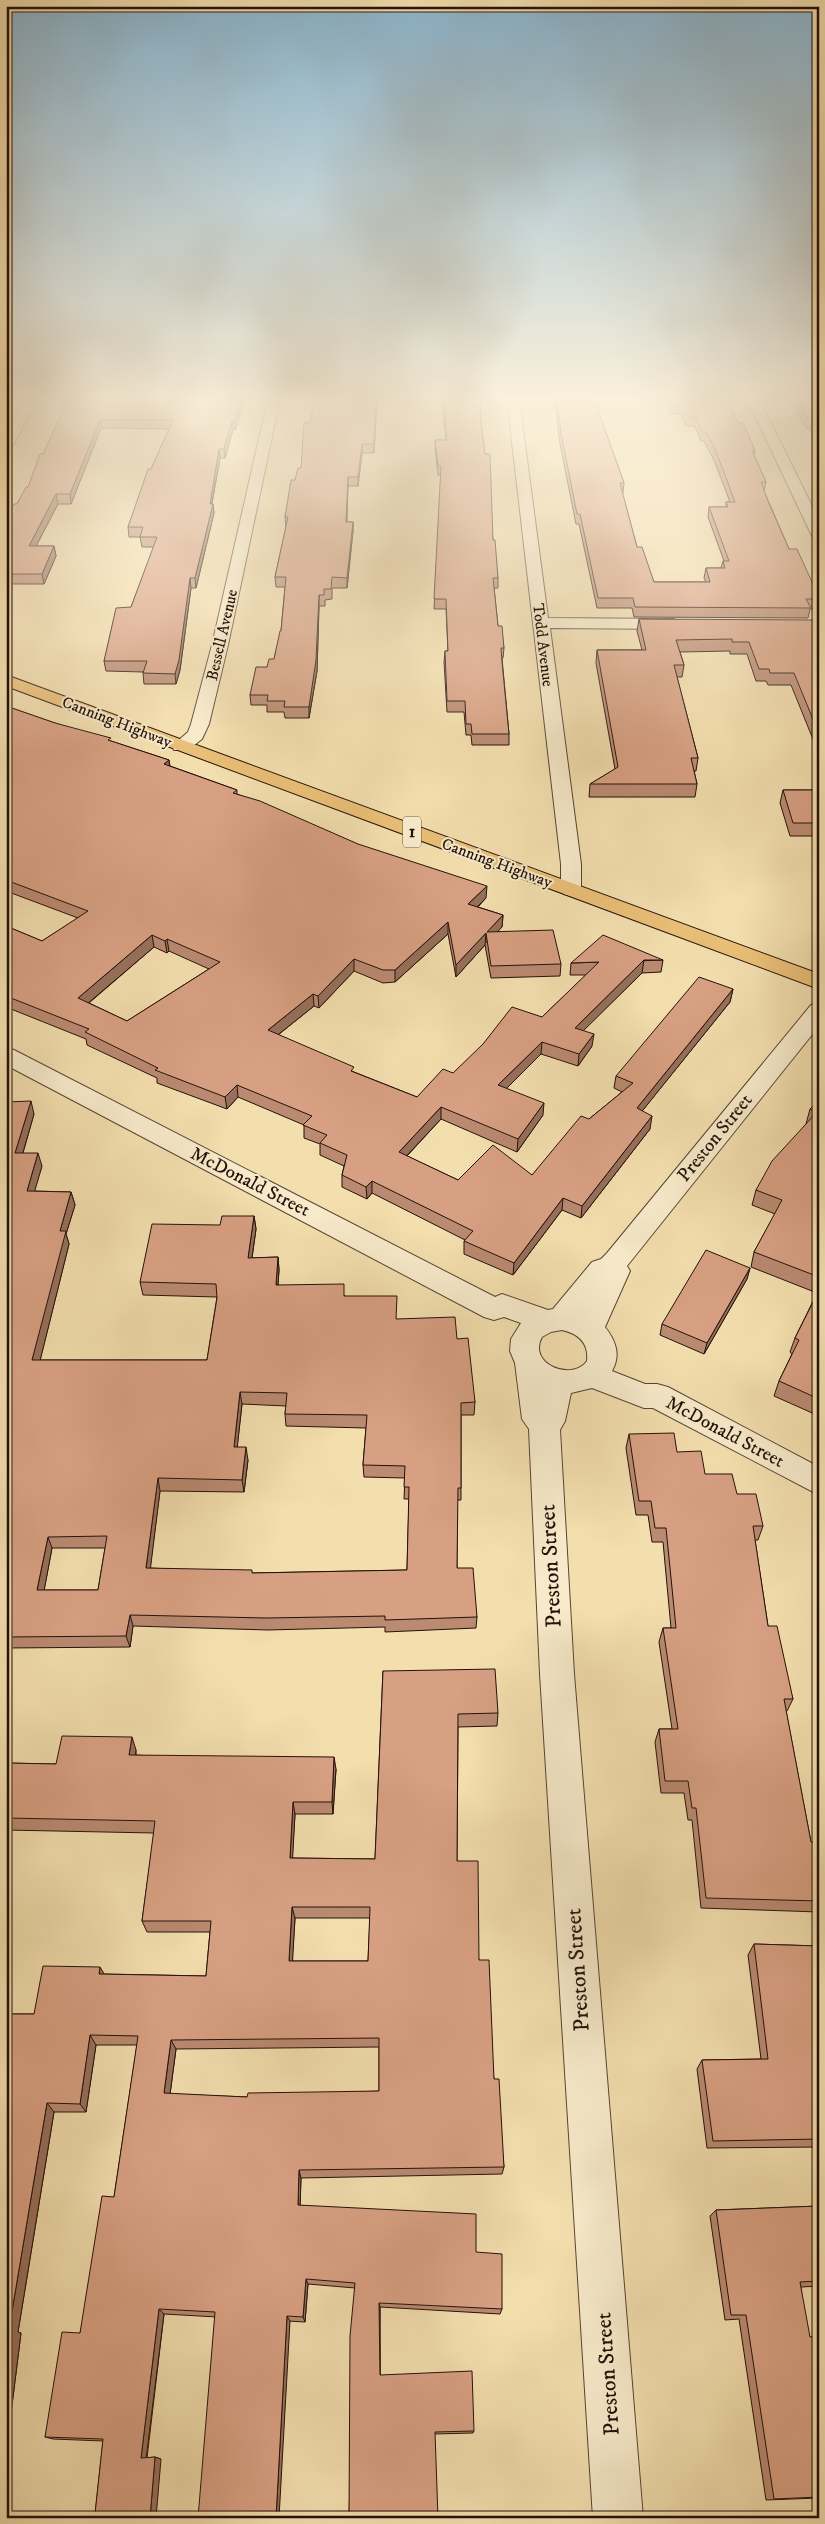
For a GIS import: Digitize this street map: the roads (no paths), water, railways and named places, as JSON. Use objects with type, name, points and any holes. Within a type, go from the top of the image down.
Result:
[{"type":"highway","name":"Canning Highway","points":[[6,680],[819,982]]},
{"type":"street","name":"Bessell Avenue","points":[[181,746],[196,736],[199,730],[248,517]]},
{"type":"street","name":"Todd Avenue","points":[[528,517],[571,864],[571,890]]},
{"type":"street","points":[[810,517],[819,536]]},
{"type":"street","points":[[541,623],[691,624]]},
{"type":"street","name":"Preston Street","points":[[554,1320],[602,1269],[612,1266],[819,1010]]},
{"type":"street","name":"McDonald Street","points":[[6,1055],[494,1309]]},
{"type":"street","name":"Preston Street","points":[[590,1328],[616,1271],[612,1266]]},
{"type":"street","name":"McDonald Street","points":[[494,1309],[502,1305],[554,1320]]},
{"type":"street","name":"McDonald Street","points":[[494,1309],[493,1315],[526,1354]]},
{"type":"street","points":[[554,1320],[572,1320],[590,1328],[599,1338],[597,1366],[580,1380],[560,1382],[541,1375],[526,1354],[528,1334],[554,1320]]},
{"type":"street","name":"Preston Street","points":[[526,1354],[537,1419],[544,1422],[557,1674],[618,2518]]},
{"type":"street","name":"McDonald Street","points":[[597,1366],[644,1396],[657,1396],[819,1482]]},
{"type":"street","points":[[544,1422],[550,1421],[560,1382]]}]
